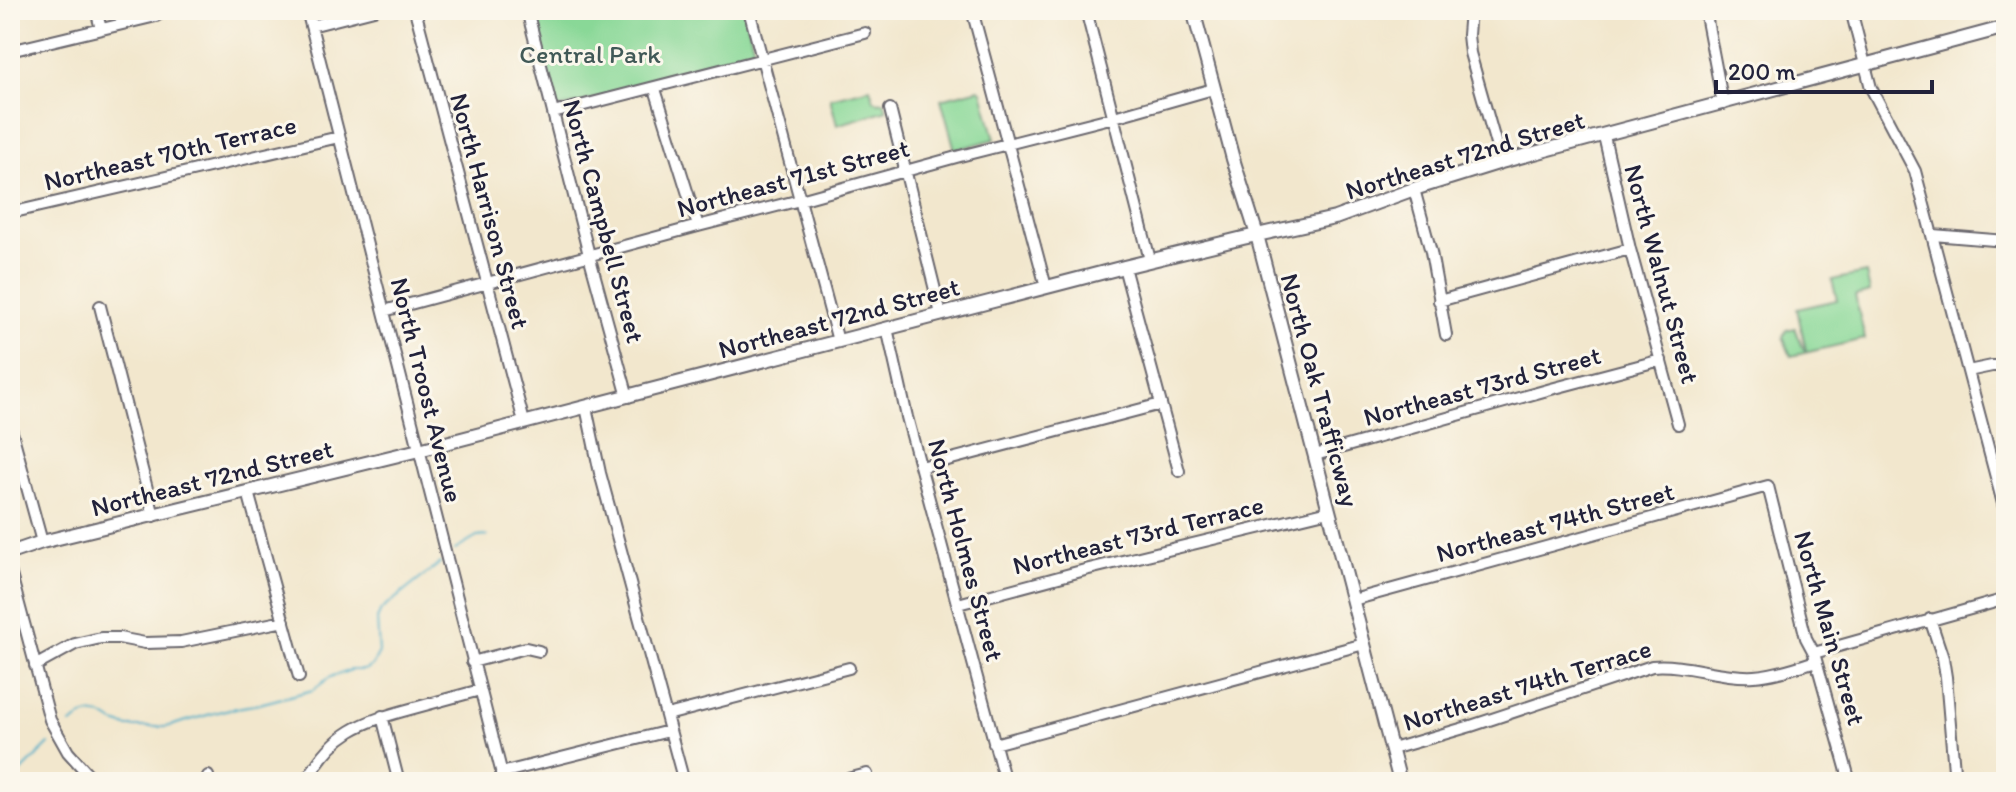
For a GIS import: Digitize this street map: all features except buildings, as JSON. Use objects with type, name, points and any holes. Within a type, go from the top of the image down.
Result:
[{"type":"main road","name":"North Oak Trafficway","points":[[1193,10],[1257,235],[1400,782]]},
{"type":"main road","name":"Northeast 72nd Street","points":[[10,553],[42,542],[628,397],[1150,260],[1335,218],[1501,162],[2006,27]]},
{"type":"street","points":[[96,10],[101,29]]},
{"type":"street","points":[[10,51],[156,16],[166,10]]},
{"type":"street","name":"North Troost Avenue","points":[[307,10],[502,778]]},
{"type":"street","points":[[311,26],[374,10]]},
{"type":"street","name":"North Harrison Street","points":[[415,10],[524,422]]},
{"type":"street","name":"North Campbell Street","points":[[527,10],[628,397]]},
{"type":"street","points":[[749,10],[838,341]]},
{"type":"street","points":[[972,10],[1046,287]]},
{"type":"street","points":[[1086,10],[1150,260]]},
{"type":"street","points":[[1470,10],[1470,53],[1501,162]]},
{"type":"street","points":[[1705,10],[1723,104]]},
{"type":"street","points":[[1851,10],[1875,98],[1911,160],[2003,493],[2006,515]]},
{"type":"street","points":[[553,113],[865,33]]},
{"type":"street","points":[[655,89],[698,226]]},
{"type":"street","name":"Northeast 71st Street","points":[[384,311],[1213,89]]},
{"type":"street","points":[[890,109],[941,314]]},
{"type":"street","name":"North Walnut Street","points":[[1604,136],[1630,249],[1678,424]]},
{"type":"street","name":"Northeast 70th Terrace","points":[[10,213],[339,137]]},
{"type":"street","points":[[1414,189],[1431,252],[1446,335]]},
{"type":"street","points":[[1933,235],[2006,241]]},
{"type":"street","points":[[1439,301],[1630,249]]},
{"type":"street","points":[[1124,267],[1179,471]]},
{"type":"street","points":[[100,306],[154,516]]},
{"type":"street","name":"North Holmes Street","points":[[887,328],[907,417],[1005,782]]},
{"type":"street","name":"Northeast 73rd Street","points":[[1315,455],[1661,360]]},
{"type":"street","points":[[1968,371],[2006,366]]},
{"type":"street","points":[[921,467],[1161,404]]},
{"type":"street","points":[[586,407],[600,473],[684,782]]},
{"type":"street","points":[[10,425],[42,542]]},
{"type":"street","name":"Northeast 74th Street","points":[[1353,600],[1768,486]]},
{"type":"street","name":"North Main Street","points":[[1768,486],[1806,638],[1815,657],[1850,782]]},
{"type":"street","points":[[248,492],[299,677]]},
{"type":"street","name":"Northeast 73rd Terrace","points":[[958,604],[1329,511]]},
{"type":"street","points":[[10,571],[47,711],[68,752],[95,782]]},
{"type":"street","name":"Northeast 74th Terrace","points":[[1392,749],[1652,666],[1682,666],[1736,675],[1773,674],[1930,619],[2006,599]]},
{"type":"street","points":[[1930,619],[1946,677],[1955,782]]},
{"type":"street","points":[[35,666],[75,644],[101,638],[145,643],[181,642],[284,621]]},
{"type":"street","points":[[994,744],[1364,644]]},
{"type":"street","points":[[472,662],[526,648],[539,651]]},
{"type":"street","points":[[667,715],[849,668]]},
{"type":"street","points":[[306,782],[321,758],[341,737],[360,725],[382,716],[480,690]]},
{"type":"street","points":[[382,716],[397,775]]},
{"type":"street","points":[[502,778],[669,731]]},
{"type":"street","points":[[836,782],[867,774]]},
{"type":"green space","name":"Central Park","points":[[532,10],[744,10],[756,57],[557,109]]},
{"type":"green space","points":[[870,88],[874,100],[884,101],[887,110],[837,125],[830,98]]},
{"type":"green space","points":[[979,89],[995,139],[955,150],[941,99]]},
{"type":"green space","points":[[1866,273],[1870,292],[1855,296],[1865,339],[1791,356],[1783,337],[1786,330],[1795,328],[1806,350],[1797,309],[1837,300],[1832,280]]},
{"type":"waterway","points":[[455,550],[477,537],[487,536]]},
{"type":"waterway","points":[[71,724],[90,714],[128,727],[166,727],[313,690],[330,677],[351,670],[364,670],[373,665],[379,652],[377,619],[381,610],[440,563]]},
{"type":"waterway","points":[[11,782],[49,744]]}]
